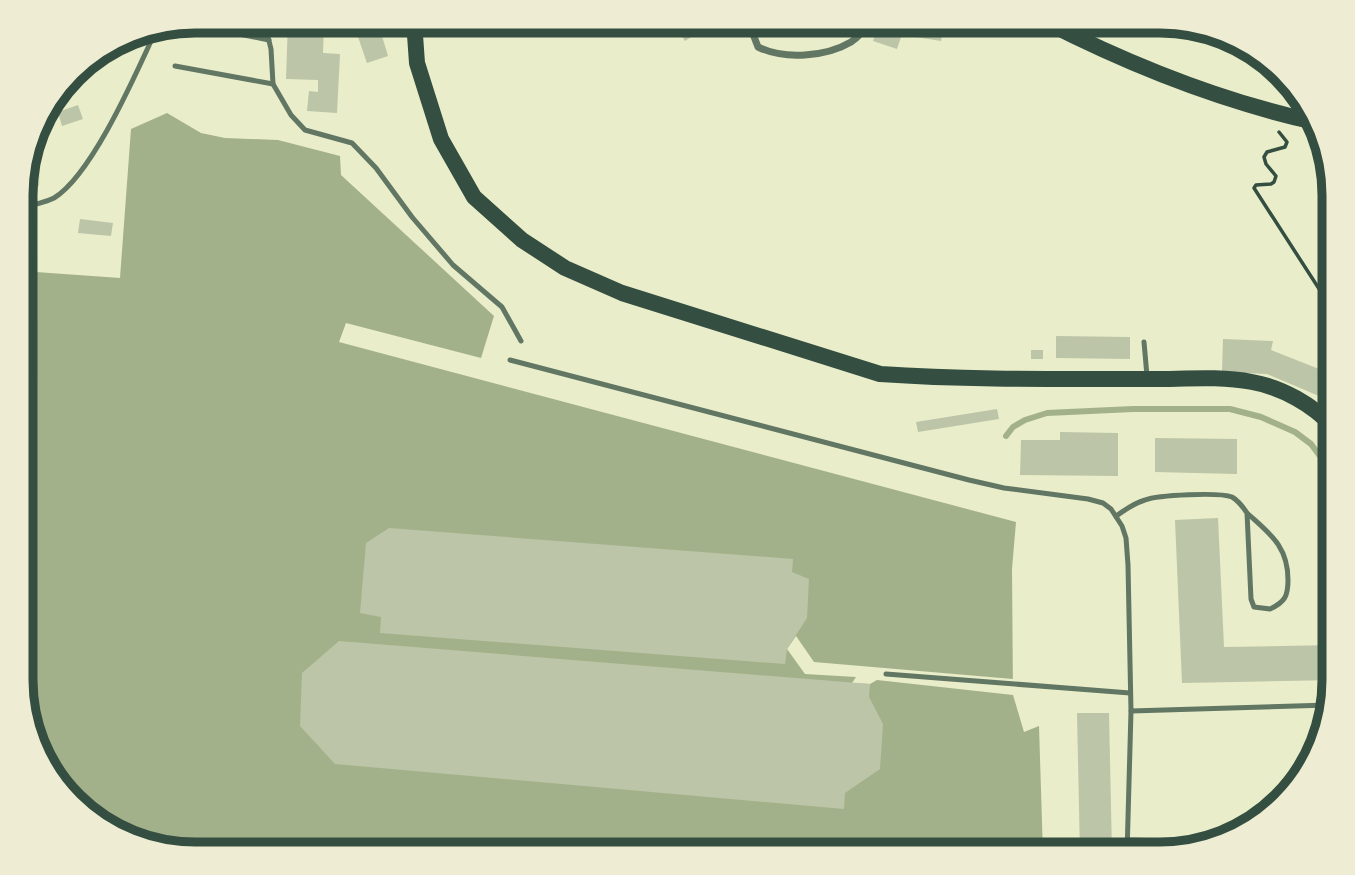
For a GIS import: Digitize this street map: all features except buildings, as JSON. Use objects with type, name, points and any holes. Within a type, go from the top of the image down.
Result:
[{"type":"main road","points":[[1069,33],[1172,79],[1302,119]]},
{"type":"main road","points":[[415,34],[417,63],[441,139],[474,197],[522,240],[565,268],[622,293],[880,374],[925,377],[1220,378],[1254,382],[1293,396],[1321,411]]},
{"type":"street","points":[[753,33],[758,47],[775,53],[799,55],[830,50],[853,41],[860,33]]},
{"type":"lane","points":[[239,34],[269,40]]},
{"type":"lane","points":[[267,34],[273,84],[291,115],[305,130],[352,143],[376,168],[412,217],[453,265],[502,307],[521,341]]},
{"type":"lane","points":[[33,203],[55,197],[74,178],[101,140],[152,39]]},
{"type":"lane","points":[[176,66],[273,84]]},
{"type":"lane","points":[[1144,342],[1148,379]]},
{"type":"lane","points":[[510,360],[969,480],[1103,503],[1116,516],[1126,538],[1131,711],[1127,840],[1169,841]]},
{"type":"lane","points":[[1116,516],[1151,498],[1230,496],[1270,533],[1285,554],[1288,592],[1285,600],[1270,609],[1254,607],[1251,598],[1247,513]]},
{"type":"lane","points":[[886,674],[1130,693]]},
{"type":"lane","points":[[1131,711],[1320,705]]},
{"type":"path","points":[[1287,96],[1287,105]]},
{"type":"path","points":[[1277,130],[1287,142],[1285,147],[1267,152],[1264,157],[1276,176],[1274,182],[1256,184],[1254,188],[1321,295]]},
{"type":"shaded area","points":[[167,113],[201,133],[225,138],[278,140],[340,156],[341,175],[494,316],[481,358],[346,323],[339,342],[1016,522],[1012,569],[1013,695],[1024,732],[1039,726],[1043,841],[195,842],[163,839],[143,833],[123,825],[97,808],[61,770],[50,752],[36,712],[33,680],[33,272],[120,278],[131,129]]},
{"type":"pier","points":[[796,636],[814,662],[1013,679],[1013,695],[877,680],[870,684],[852,683],[856,677],[805,674],[787,649]]},
{"type":"waterway","points":[[1006,436],[1013,427],[1025,420],[1047,413],[1133,409],[1230,409],[1261,417],[1295,432],[1311,444],[1321,457]]}]
